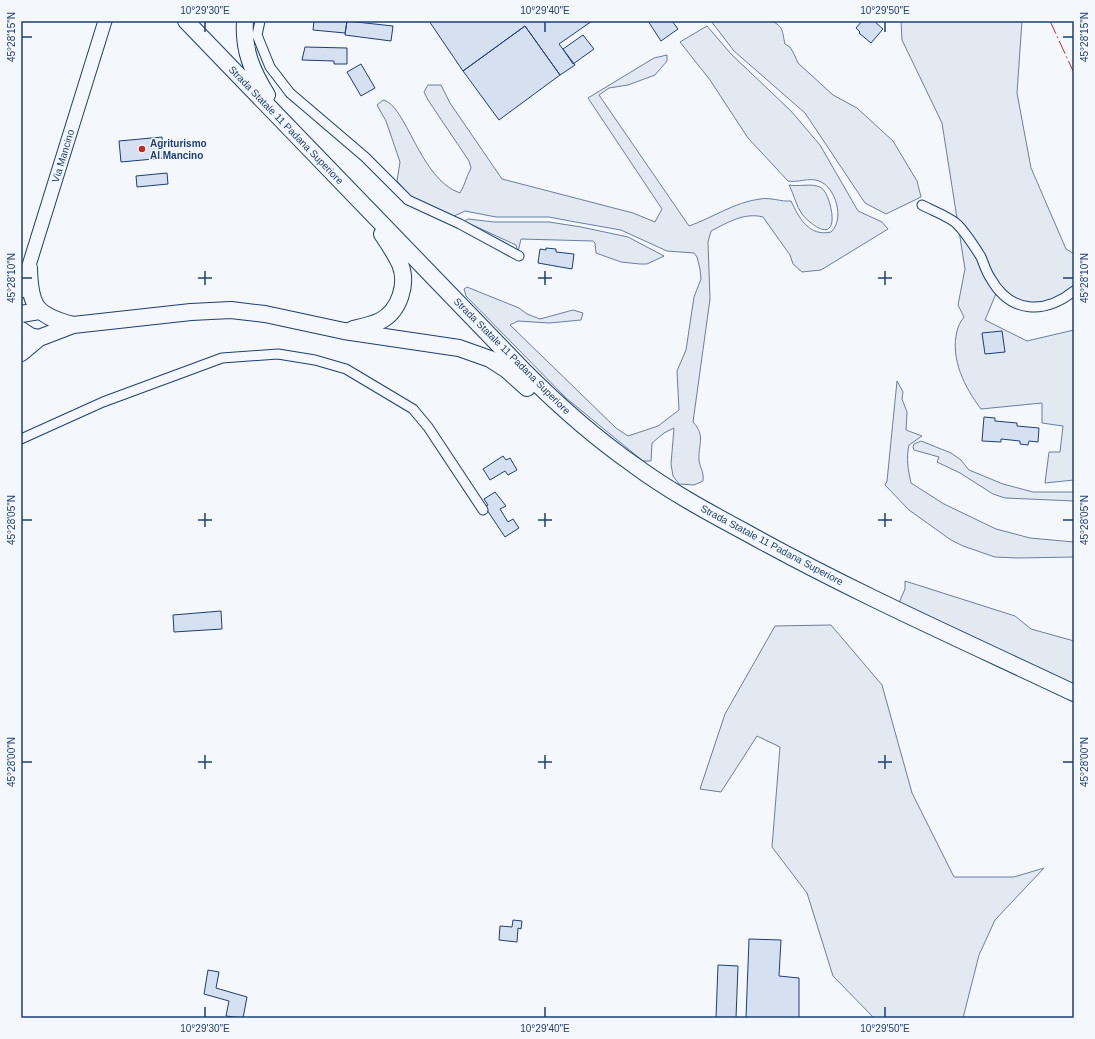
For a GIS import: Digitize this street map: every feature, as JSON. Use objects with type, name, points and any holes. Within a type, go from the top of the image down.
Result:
[{"type":"highway","name":"Strada Statale 11 Padana Superiore","points":[[186,21],[554,401],[598,439],[675,493],[808,567],[1074,693]]},
{"type":"highway","points":[[245,21],[245,49],[249,64],[283,122]]},
{"type":"highway","points":[[344,331],[381,321],[393,310],[400,297],[403,282],[400,265],[392,248],[354,196]]},
{"type":"highway","points":[[29,268],[29,288],[33,300],[40,311],[52,319],[73,325]]},
{"type":"highway","points":[[21,354],[39,338],[73,325],[191,312],[231,310],[265,314],[344,331],[459,348],[490,359],[507,370],[591,444],[635,466]]},
{"type":"highway","points":[[21,314],[40,311]]},
{"type":"highway","points":[[21,330],[30,336],[39,338]]},
{"type":"main road","name":"Via Mancino","points":[[21,291],[105,21]]},
{"type":"street","points":[[260,21],[257,35],[270,67],[290,93],[365,157],[408,200],[460,224],[519,256]]},
{"type":"street","points":[[922,205],[957,224],[980,256],[990,279],[998,289],[1015,303],[1032,308],[1047,306],[1065,298],[1074,291]]},
{"type":"street","points":[[21,439],[103,402],[222,358],[278,354],[308,359],[346,369],[413,409],[428,427],[483,510]]},
{"type":"shaded area","points":[[711,21],[771,21],[778,25],[782,30],[785,44],[790,47],[798,63],[833,95],[857,108],[893,141],[917,181],[921,197],[886,214],[865,203],[805,113],[734,51]]},
{"type":"shaded area","points":[[901,21],[1022,21],[1017,93],[1031,168],[1066,249],[1074,254],[1074,288],[1055,299],[1036,303],[1017,299],[1008,293],[1000,284],[985,320],[1027,341],[1074,330],[1074,480],[1045,483],[1049,452],[1060,452],[1063,426],[1042,423],[1042,403],[981,409],[960,373],[957,362],[955,342],[958,327],[964,317],[958,305],[965,269],[942,123],[902,40]]},
{"type":"shaded area","points":[[707,26],[731,54],[791,111],[820,145],[858,211],[882,222],[888,229],[821,270],[802,272],[793,264],[790,255],[763,217],[742,217],[711,231],[708,242],[710,299],[693,422],[697,427],[700,436],[699,460],[703,474],[703,481],[694,485],[679,484],[673,476],[671,464],[674,428],[664,433],[652,443],[651,461],[643,461],[566,398],[466,296],[464,289],[467,287],[519,308],[527,314],[540,319],[573,310],[583,313],[581,320],[549,323],[518,321],[510,325],[616,428],[628,436],[658,426],[679,410],[677,371],[686,350],[694,297],[701,279],[697,257],[694,253],[667,251],[621,230],[549,217],[496,217],[465,211],[452,217],[412,198],[397,181],[400,162],[386,121],[377,105],[383,100],[391,105],[399,114],[434,174],[446,185],[460,193],[471,168],[469,161],[428,100],[424,92],[428,85],[441,85],[450,103],[502,179],[633,213],[655,222],[662,209],[588,98],[654,58],[667,55],[667,61],[655,75],[628,85],[609,88],[599,95],[689,226],[742,203],[760,199],[768,199],[791,201],[801,220],[811,229],[823,233],[831,232],[835,227],[838,212],[837,204],[830,190],[825,184],[815,180],[788,181],[748,138],[710,80],[680,42]]},
{"type":"shaded area","points":[[789,185],[813,185],[823,189],[828,197],[831,207],[832,221],[830,227],[827,229],[818,228],[802,214]]},
{"type":"shaded area","points":[[468,219],[494,222],[549,222],[581,227],[628,237],[664,256],[647,264],[621,262],[596,253],[595,243],[593,241],[521,239],[518,252],[516,245],[465,221]]},
{"type":"shaded area","points":[[897,381],[903,392],[902,399],[907,412],[906,430],[922,436],[909,445],[908,464],[911,483],[944,504],[996,529],[1030,538],[1074,542],[1074,557],[995,557],[963,546],[951,540],[909,510],[885,485],[887,481]]},
{"type":"shaded area","points":[[921,441],[951,453],[961,460],[969,470],[1003,484],[1033,492],[1074,492],[1074,501],[1005,498],[993,494],[960,473],[937,462],[939,457],[914,450],[914,444]]},
{"type":"shaded area","points":[[905,581],[1015,616],[1031,629],[1074,641],[1074,689],[898,605],[905,589]]},
{"type":"shaded area","points":[[831,625],[882,685],[912,793],[954,877],[1014,877],[1044,868],[995,920],[979,955],[963,1018],[874,1018],[833,976],[807,893],[772,847],[780,747],[757,736],[721,792],[700,789],[725,714],[775,626]]},
{"type":"building","points":[[314,21],[347,21],[345,33],[313,30]]},
{"type":"building","points":[[347,21],[393,26],[391,41],[345,35]]},
{"type":"building","points":[[429,21],[592,21],[559,44],[575,65],[560,75],[525,26],[463,71]]},
{"type":"building","points":[[648,21],[672,21],[678,29],[661,41]]},
{"type":"building","points":[[862,21],[874,21],[883,29],[871,43],[859,33],[860,32],[856,28]]},
{"type":"building","points":[[525,26],[560,75],[499,120],[463,71]]},
{"type":"building","points":[[583,35],[594,49],[573,64],[563,49]]},
{"type":"building","points":[[305,47],[347,48],[347,64],[334,64],[334,61],[302,60]]},
{"type":"building","points":[[361,64],[375,88],[361,96],[347,72]]},
{"type":"building","points":[[162,137],[164,158],[121,162],[119,141]]},
{"type":"building","points":[[167,173],[168,184],[137,187],[136,176]]},
{"type":"building","points":[[546,248],[556,249],[556,252],[574,254],[572,269],[538,263],[540,249],[546,250]]},
{"type":"building","points":[[1002,331],[1005,352],[985,354],[982,333]]},
{"type":"building","points":[[984,417],[995,418],[995,421],[1017,423],[1017,426],[1039,428],[1038,442],[1029,441],[1028,445],[1020,444],[1020,441],[1001,439],[1001,442],[982,441]]},
{"type":"building","points":[[503,456],[506,460],[510,458],[517,470],[508,475],[505,471],[490,480],[483,469]]},
{"type":"building","points":[[495,492],[506,506],[500,509],[508,522],[513,519],[519,528],[505,537],[485,507],[488,505],[484,499]]},
{"type":"building","points":[[221,611],[222,629],[174,632],[173,615]]},
{"type":"building","points":[[513,920],[522,921],[521,929],[518,928],[517,942],[499,940],[500,926],[512,927]]},
{"type":"building","points":[[749,939],[781,940],[779,976],[799,978],[799,1018],[746,1018]]},
{"type":"building","points":[[718,965],[738,966],[736,1018],[716,1018]]},
{"type":"building","points":[[208,970],[219,972],[216,988],[247,997],[243,1018],[226,1016],[229,1001],[204,994]]},
{"type":"power","points":[[1050,21],[1074,73]]},
{"type":"place","name":"Agriturismo Al Mancino","points":[[142,149]]}]
